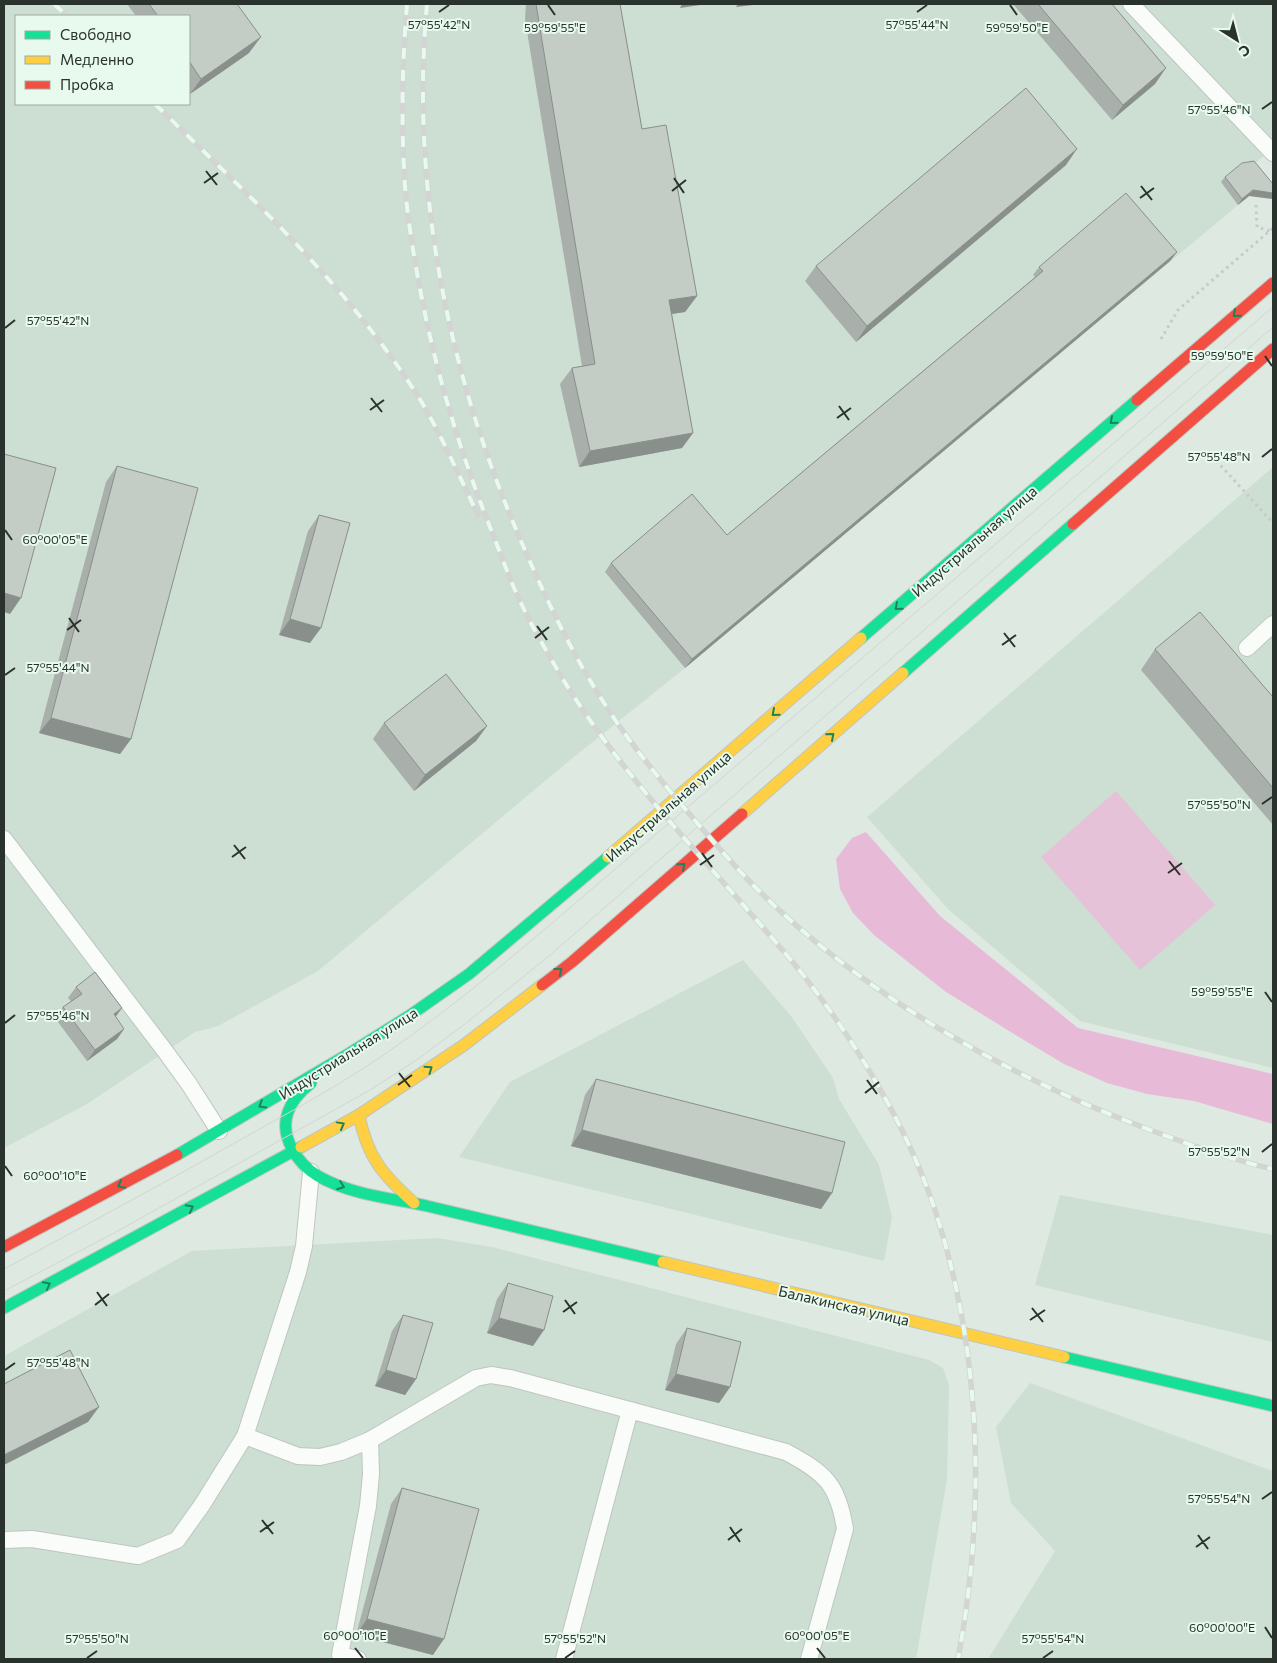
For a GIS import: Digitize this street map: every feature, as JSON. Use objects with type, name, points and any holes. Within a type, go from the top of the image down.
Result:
[{"type":"main road","name":"Индустриальная улица","points":[[4,1248],[219,1131],[409,1016],[469,974],[562,897],[1273,282]]},
{"type":"main road","points":[[4,1308],[359,1115],[464,1045],[572,962],[1273,349]]},
{"type":"main road","points":[[292,1152],[286,1127],[286,1118],[291,1104],[303,1089],[350,1053]]},
{"type":"main road","points":[[359,1115],[366,1144],[376,1164],[392,1183],[414,1203]]},
{"type":"main road","name":"Балакинская улица","points":[[292,1152],[311,1172],[332,1183],[352,1190],[414,1203],[1273,1406]]},
{"type":"lane","points":[[1131,4],[1273,153]]},
{"type":"lane","points":[[1247,648],[1273,624]]},
{"type":"lane","points":[[4,839],[165,1051],[219,1131]]},
{"type":"lane","points":[[4,1540],[32,1540],[138,1556],[177,1540],[202,1505],[245,1436],[298,1272],[304,1246],[311,1172]]},
{"type":"lane","points":[[245,1436],[298,1456],[320,1457],[341,1452],[370,1440],[476,1378],[491,1375],[510,1378],[786,1452],[805,1462],[822,1475],[836,1492],[842,1510],[845,1529],[809,1659]]},
{"type":"lane","points":[[564,1659],[630,1410]]},
{"type":"lane","points":[[358,1659],[340,1657],[368,1506],[371,1474],[370,1440]]},
{"type":"path","points":[[1256,205],[1257,227],[1270,230]]},
{"type":"path","points":[[1212,456],[1273,523]]},
{"type":"shaded area","points":[[4,4],[1273,4],[1273,148],[1251,167],[1262,197],[1249,196],[1238,205],[685,668],[564,765],[318,971],[218,1026],[195,1032],[87,1104],[4,1148]]},
{"type":"shaded area","points":[[1273,467],[1273,1068],[1080,1021],[948,909],[867,817]]},
{"type":"shaded area","points":[[1116,791],[1215,905],[1140,970],[1041,857]]},
{"type":"shaded area","points":[[866,832],[940,916],[1078,1028],[1273,1074],[1273,1124],[1194,1101],[1147,1094],[1107,1083],[1064,1064],[946,992],[874,935],[853,913],[840,889],[836,859],[852,838]]},
{"type":"shaded area","points":[[743,960],[791,1016],[833,1078],[839,1099],[879,1165],[892,1217],[884,1261],[459,1157],[510,1082]]},
{"type":"shaded area","points":[[1060,1195],[1273,1235],[1273,1342],[1035,1285]]},
{"type":"shaded area","points":[[437,1238],[492,1247],[929,1360],[943,1368],[949,1385],[947,1479],[916,1659],[4,1659],[4,1356],[192,1251]]},
{"type":"shaded area","points":[[1030,1383],[1273,1471],[1273,1659],[988,1659],[1055,1551],[1011,1503],[996,1427]]},
{"type":"building","points":[[149,4],[237,4],[261,37],[201,79],[190,62],[190,15],[157,15]]},
{"type":"building","points":[[536,4],[620,4],[642,129],[666,125],[697,296],[669,300],[693,433],[590,451],[572,368],[595,364]]},
{"type":"building","points":[[1038,4],[1112,4],[1166,68],[1123,105]]},
{"type":"building","points":[[1026,88],[1077,149],[867,326],[816,266]]},
{"type":"building","points":[[1254,161],[1273,184],[1273,193],[1253,190],[1242,199],[1225,177],[1242,163]]},
{"type":"building","points":[[1126,193],[1177,252],[692,659],[611,563],[692,494],[727,535],[1043,271],[1039,267]]},
{"type":"building","points":[[4,454],[56,468],[21,598],[4,593]]},
{"type":"building","points":[[117,466],[198,488],[131,739],[51,718]]},
{"type":"building","points":[[319,515],[350,523],[321,628],[290,619]]},
{"type":"building","points":[[1200,612],[1273,697],[1273,788],[1155,649]]},
{"type":"building","points":[[446,674],[487,726],[425,775],[384,723]]},
{"type":"building","points":[[95,972],[122,1008],[114,1014],[124,1029],[95,1050],[63,1007],[82,994],[76,987]]},
{"type":"building","points":[[596,1079],[845,1142],[832,1193],[582,1130]]},
{"type":"building","points":[[508,1283],[553,1296],[544,1330],[499,1318]]},
{"type":"building","points":[[403,1315],[433,1323],[416,1379],[386,1370]]},
{"type":"building","points":[[687,1328],[741,1342],[730,1387],[676,1374]]},
{"type":"building","points":[[70,1350],[99,1407],[4,1455],[4,1384]]},
{"type":"building","points":[[402,1488],[479,1509],[444,1639],[367,1619]]},
{"type":"tram line","points":[[4,1269],[158,1186],[322,1094],[387,1053],[431,1021],[538,935],[1273,307]]},
{"type":"tram line","points":[[4,1291],[116,1232],[370,1090],[418,1059],[465,1024],[549,956],[1273,327]]},
{"type":"railway","points":[[54,4],[66,15]]},
{"type":"railway","points":[[407,4],[404,49],[403,140],[405,186],[418,280],[427,325],[452,417],[471,477],[514,588],[561,676],[586,715],[614,753],[673,825],[796,966],[837,1021],[876,1082],[893,1114],[909,1146],[935,1210],[951,1265],[962,1320],[970,1376],[975,1433],[973,1547],[958,1659]]},
{"type":"railway","points":[[427,4],[423,73],[424,142],[430,210],[440,278],[455,346],[473,412],[495,477],[530,562],[570,644],[592,684],[621,729],[680,803],[753,885],[796,925],[890,997],[992,1059],[1045,1086],[1168,1137],[1228,1157],[1273,1169]]},
{"type":"railway","points":[[156,105],[294,241],[327,277],[388,352],[425,407],[478,515]]},
{"type":"traffic: fast","points":[[861,638],[1137,400]]},
{"type":"traffic: fast","points":[[903,673],[1073,524]]},
{"type":"traffic: fast","points":[[177,1155],[409,1016],[469,974],[608,857]]},
{"type":"traffic: fast","points":[[311,1083],[297,1096],[292,1104],[288,1112],[286,1131],[288,1140],[297,1157],[318,1176],[357,1192],[427,1206],[663,1262]]},
{"type":"traffic: fast","points":[[4,1308],[301,1147]]},
{"type":"traffic: fast","points":[[1064,1357],[1273,1406]]},
{"type":"traffic: slow","points":[[608,857],[861,638]]},
{"type":"traffic: slow","points":[[742,814],[903,673]]},
{"type":"traffic: slow","points":[[301,1147],[359,1115],[464,1045],[542,985]]},
{"type":"traffic: slow","points":[[359,1115],[367,1143],[378,1164],[393,1183],[414,1203]]},
{"type":"traffic: slow","points":[[663,1262],[1064,1357]]},
{"type":"traffic: jam","points":[[1137,400],[1273,283]]},
{"type":"traffic: jam","points":[[1073,524],[1273,349]]},
{"type":"traffic: jam","points":[[542,985],[572,962],[742,814]]},
{"type":"traffic: jam","points":[[4,1247],[177,1155]]}]
